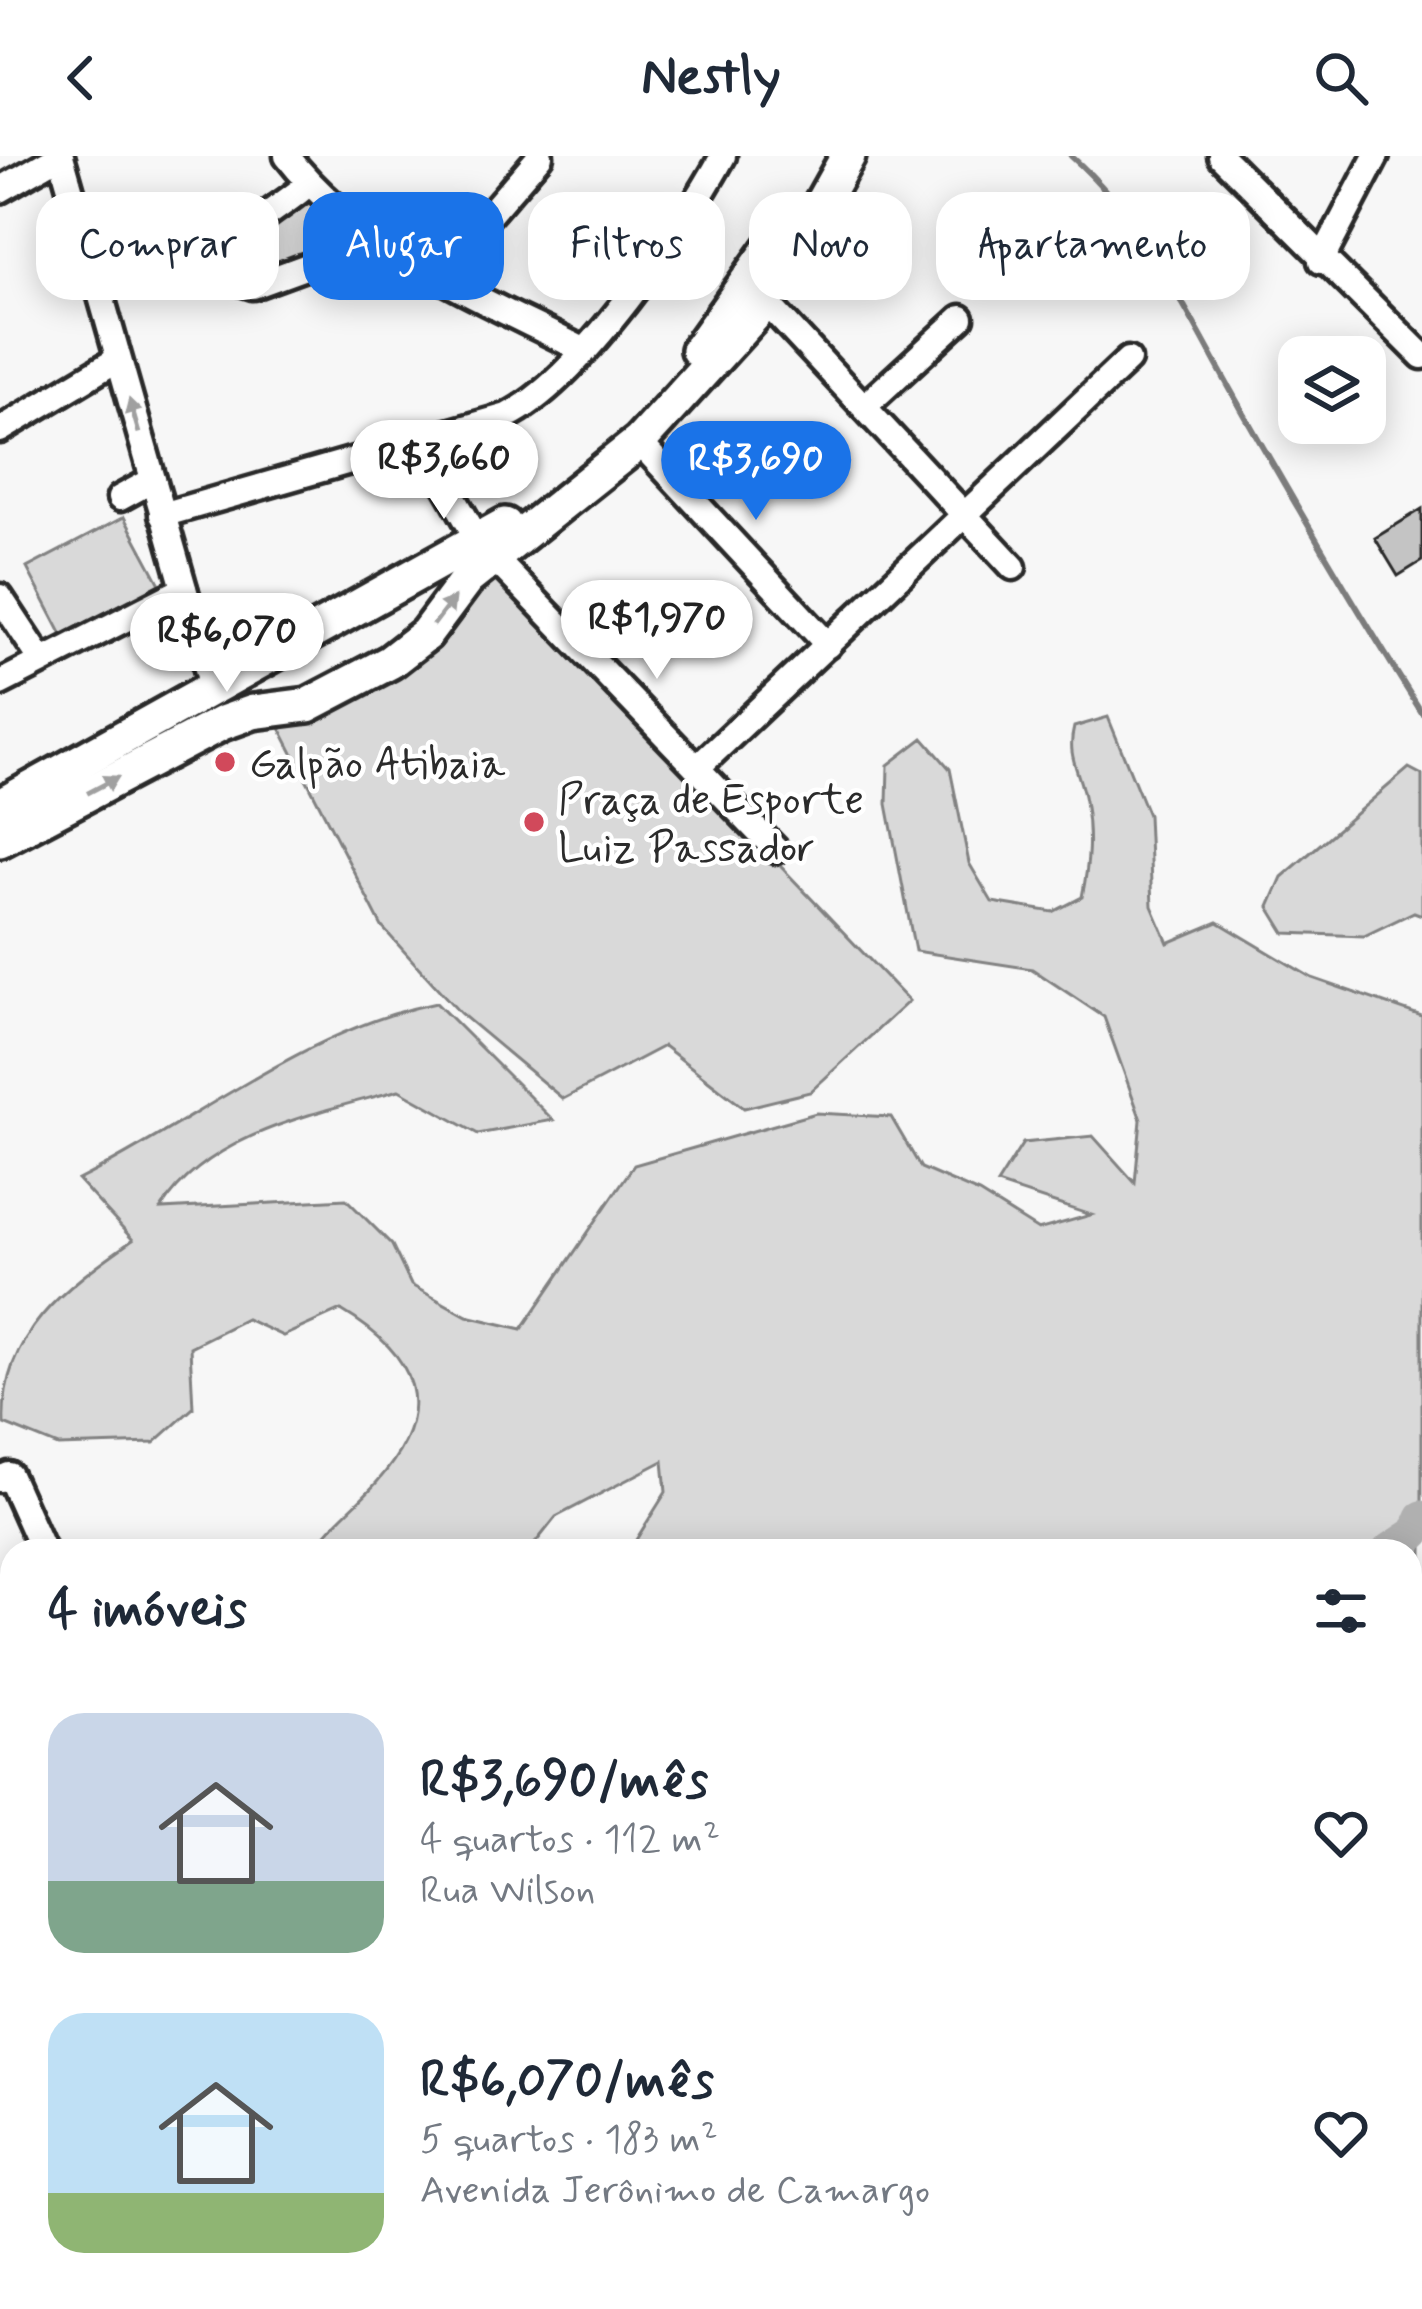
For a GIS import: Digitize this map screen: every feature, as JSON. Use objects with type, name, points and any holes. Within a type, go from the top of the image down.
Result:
[{"type":"main road","points":[[0,840],[222,723],[308,705],[390,662],[426,634],[487,550],[581,469],[671,381],[747,286],[825,156]]},
{"type":"main road","points":[[0,806],[359,610],[487,550],[639,442],[766,302],[848,156]]},
{"type":"main road","points":[[359,610],[391,626],[390,662]]},
{"type":"main road","points":[[266,662],[259,678],[263,695],[278,709]]},
{"type":"street","points":[[0,190],[60,156],[213,690]]},
{"type":"street","points":[[287,156],[317,192]]},
{"type":"street","points":[[504,198],[541,156]]},
{"type":"street","points":[[162,515],[421,441],[531,404],[583,350],[651,264],[723,156]]},
{"type":"street","points":[[1221,156],[1321,261],[1422,356]]},
{"type":"street","points":[[1321,261],[1376,156]]},
{"type":"street","points":[[303,268],[253,286],[235,280],[232,251],[242,234],[308,184]]},
{"type":"street","points":[[486,300],[583,350]]},
{"type":"street","points":[[766,302],[1013,567]]},
{"type":"street","points":[[865,406],[961,318]]},
{"type":"street","points":[[0,430],[118,358]]},
{"type":"street","points":[[698,767],[1128,360]]},
{"type":"street","points":[[421,441],[487,550],[776,850]]},
{"type":"street","points":[[639,442],[829,645]]},
{"type":"street","points":[[120,498],[152,480]]},
{"type":"street","points":[[0,683],[184,589]]},
{"type":"street","points":[[0,597],[42,661]]},
{"type":"street","points":[[5,1477],[37,1539]]},
{"type":"shaded area","points":[[303,192],[303,260],[279,266],[279,213]]},
{"type":"shaded area","points":[[124,517],[160,584],[62,635],[27,568]]},
{"type":"shaded area","name":"Praça de Esporte Luiz Passador","points":[[494,566],[909,1001],[810,1092],[744,1108],[664,1046],[563,1099],[460,1013],[382,927],[275,718],[313,715]]},
{"type":"shaded area","points":[[1108,717],[1148,815],[1152,906],[1168,943],[1218,922],[1312,978],[1422,1016],[1422,1539],[637,1539],[666,1492],[663,1461],[556,1517],[539,1539],[322,1539],[397,1455],[414,1407],[403,1365],[367,1327],[341,1310],[283,1336],[246,1319],[190,1347],[193,1408],[154,1443],[58,1446],[4,1424],[13,1363],[26,1337],[63,1294],[133,1240],[78,1180],[296,1055],[342,1033],[436,1003],[553,1120],[478,1134],[399,1090],[300,1118],[236,1144],[182,1183],[161,1209],[346,1199],[392,1245],[411,1285],[467,1316],[522,1329],[634,1165],[816,1113],[891,1117],[921,1168],[979,1193],[1038,1230],[1091,1215],[997,1184],[1023,1143],[1093,1136],[1135,1183],[1141,1120],[1104,1017],[1032,969],[915,951],[887,804],[888,765],[923,738],[950,769],[969,863],[992,902],[1053,912],[1082,897],[1088,861],[1087,814],[1072,747],[1074,727]]},
{"type":"shaded area","points":[[1409,768],[1422,775],[1422,915],[1414,912],[1364,936],[1285,933],[1269,907],[1282,877]]},
{"type":"building","points":[[1422,509],[1422,561],[1398,576],[1375,538]]},
{"type":"waterway","points":[[1071,156],[1145,241],[1422,713]]},
{"type":"waterway","points":[[1406,1539],[1415,1533],[1422,1517]]},
{"type":"place","name":"Galpão Atibaia","points":[[225,762]]},
{"type":"place","name":"Praça de Esporte Luiz Passador","points":[[534,822]]}]
